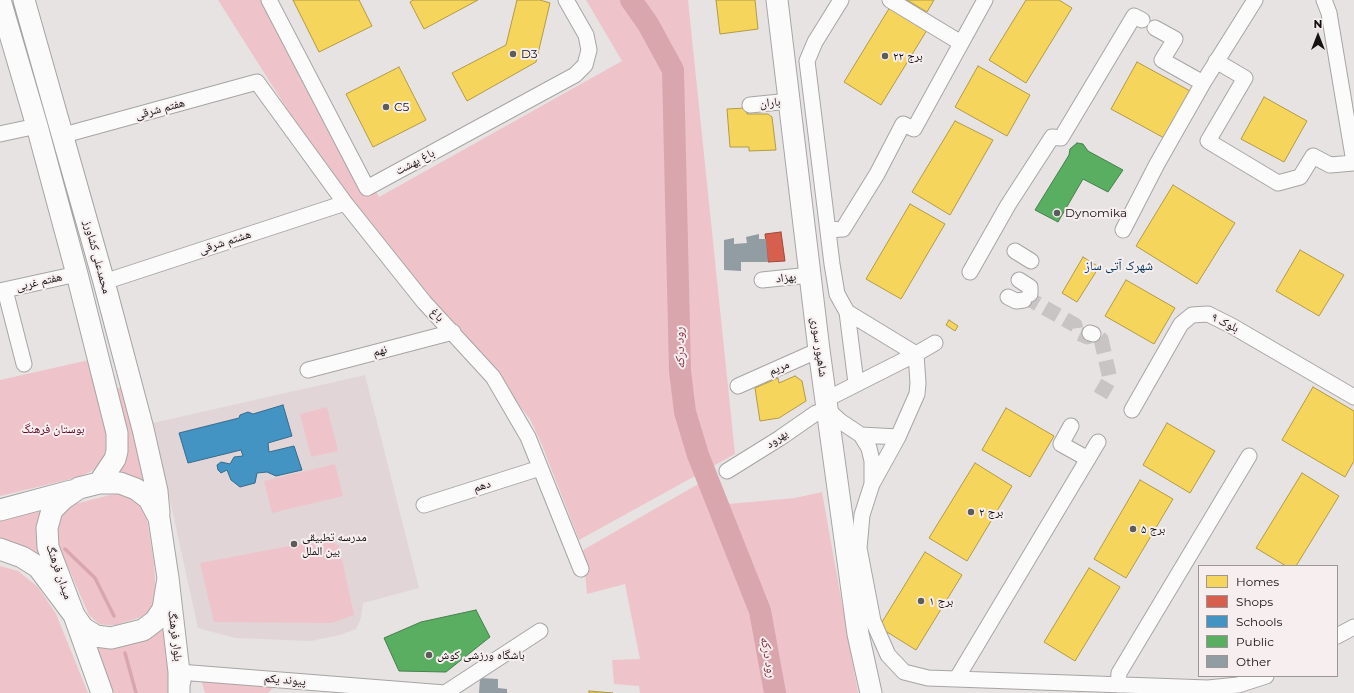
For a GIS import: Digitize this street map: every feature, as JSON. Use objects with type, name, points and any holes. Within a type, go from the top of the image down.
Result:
[{"type":"main road","name":"محمدعلی کشاورز","points":[[0,0],[6,42],[37,126],[77,274],[117,433],[117,451],[115,459],[89,486]]},
{"type":"main road","name":"محمدعلی کشاورز","points":[[24,0],[64,135],[104,282],[152,468],[157,491],[159,518]]},
{"type":"main road","name":"شاهپور سوری","points":[[777,0],[819,350],[858,634],[871,693]]},
{"type":"main road","name":"میدان فرهنگ","points":[[120,483],[136,489],[149,499],[159,518],[168,578],[163,609],[155,621],[143,630],[112,638],[96,636],[83,628],[74,615],[48,547],[46,528],[52,510],[63,499],[89,486],[120,483]]},
{"type":"main road","points":[[0,510],[89,486]]},
{"type":"main road","points":[[0,549],[22,557],[38,567],[74,615],[102,693]]},
{"type":"main road","name":"بلوار فرهنگ","points":[[168,578],[179,672],[179,693]]},
{"type":"street","name":"باغ بهشت","points":[[269,0],[367,188],[575,75],[585,65],[589,50],[586,35],[566,0]]},
{"type":"street","points":[[841,0],[815,42],[807,61],[837,294],[847,312],[856,383]]},
{"type":"street","points":[[890,0],[961,43]]},
{"type":"street","points":[[828,230],[843,229],[877,174],[903,124],[914,129],[985,0]]},
{"type":"street","points":[[1123,230],[1157,164],[1203,83],[1255,0]]},
{"type":"street","points":[[1216,61],[1245,78],[1208,141],[1278,182],[1300,177],[1313,156],[1330,165],[1354,162],[1329,12],[1324,0]]},
{"type":"street","points":[[970,272],[996,238],[1052,137],[1061,138],[1134,16],[1175,39],[1162,60],[1203,83]]},
{"type":"street","name":"هفتم شرقی","points":[[64,135],[257,82]]},
{"type":"street","name":"باغ","points":[[257,82],[345,203],[424,302],[493,377],[528,437],[581,569]]},
{"type":"street","name":"باران","points":[[750,106],[790,101]]},
{"type":"street","points":[[0,134],[37,126]]},
{"type":"street","name":"هشتم شرقی","points":[[104,282],[345,203]]},
{"type":"street","points":[[1015,251],[1031,261]]},
{"type":"street","name":"هفتم غربی","points":[[3,290],[77,274]]},
{"type":"street","name":"بهزاد","points":[[762,280],[810,275]]},
{"type":"street","points":[[1008,297],[1016,301],[1027,297],[1030,287],[1019,280]]},
{"type":"street","points":[[3,290],[24,364]]},
{"type":"street","points":[[847,312],[916,354],[918,383],[917,394],[898,437],[872,484],[862,515],[859,548],[873,621],[888,655],[904,672],[928,678],[1208,688],[1238,685],[1263,677]]},
{"type":"street","name":"بلوک ۹","points":[[1132,410],[1181,324],[1192,315],[1208,314],[1232,326],[1354,397]]},
{"type":"street","name":"نهم","points":[[308,370],[453,332]]},
{"type":"street","name":"بهرود","points":[[727,471],[780,438],[856,383],[916,354],[935,343]]},
{"type":"street","name":"مریم","points":[[738,386],[819,350]]},
{"type":"street","points":[[827,404],[840,421],[861,435],[869,448],[872,461],[872,484]]},
{"type":"street","points":[[1071,426],[1061,444],[1088,459]]},
{"type":"street","points":[[861,435],[898,437]]},
{"type":"street","points":[[957,678],[1098,442]]},
{"type":"street","points":[[1118,685],[1119,674],[1249,456]]},
{"type":"street","name":"دهم","points":[[424,505],[540,468]]},
{"type":"street","points":[[1338,635],[1354,627]]},
{"type":"street","name":"پیوند یکم","points":[[179,672],[444,693],[540,631]]},
{"type":"street","points":[[179,672],[188,693]]},
{"type":"shaded area","name":"مدرسه تطبیقی بین الملل","points":[[365,375],[419,588],[363,603],[361,618],[356,629],[340,635],[311,641],[235,638],[198,628],[153,423]]},
{"type":"green space","points":[[218,0],[272,0],[379,197],[622,61],[586,0],[688,0],[735,454],[579,540],[542,445],[530,419],[494,374],[434,307],[308,142]]},
{"type":"green space","name":"بوستان فرهنگ","points":[[89,360],[108,435],[109,445],[98,468],[79,477],[0,496],[0,380]]},
{"type":"green space","points":[[122,387],[148,483],[120,477],[116,469],[116,389]]},
{"type":"green space","points":[[327,407],[338,451],[311,457],[300,414]]},
{"type":"green space","points":[[335,464],[343,496],[272,513],[264,481]]},
{"type":"green space","points":[[714,475],[728,504],[795,498],[822,492],[858,693],[640,693],[639,686],[614,684],[612,660],[640,659],[625,584],[587,594],[583,550]]},
{"type":"green space","points":[[118,493],[137,498],[146,513],[154,563],[156,597],[149,611],[141,617],[116,625],[107,625],[99,624],[89,615],[61,551],[54,530],[62,513],[71,505]]},
{"type":"green space","points":[[50,500],[41,512],[37,523],[37,534],[47,562],[28,549],[0,538],[0,515]]},
{"type":"green space","points":[[326,539],[339,546],[354,615],[331,623],[214,622],[200,563]]},
{"type":"green space","points":[[0,566],[18,571],[38,587],[56,614],[88,693],[0,693]]},
{"type":"green space","points":[[168,619],[171,693],[111,693],[90,640]]},
{"type":"green space","points":[[201,679],[275,686],[268,693],[205,693]]},
{"type":"building: Homes","points":[[293,0],[359,0],[372,26],[319,52]]},
{"type":"building: Homes","points":[[413,0],[478,0],[424,29],[410,2]]},
{"type":"building: Homes","name":"D3","points":[[517,0],[540,0],[550,3],[536,62],[467,101],[452,73],[506,45]]},
{"type":"building: Homes","points":[[716,0],[755,0],[758,29],[720,34]]},
{"type":"building: Homes","points":[[907,0],[934,0],[927,12]]},
{"type":"building: Homes","points":[[1026,0],[1059,0],[1072,8],[1026,83],[989,60]]},
{"type":"building: Homes","name":"برج ۲۲","points":[[890,7],[927,30],[881,105],[844,82]]},
{"type":"building: Homes","points":[[1137,62],[1192,92],[1166,139],[1111,109]]},
{"type":"building: Homes","points":[[978,66],[1030,95],[1007,136],[955,107]]},
{"type":"building: Homes","name":"C5","points":[[399,67],[426,120],[373,147],[346,94]]},
{"type":"building: Homes","points":[[1264,97],[1307,121],[1284,162],[1241,139]]},
{"type":"building: Homes","points":[[746,108],[747,114],[768,114],[772,117],[776,150],[749,151],[749,147],[730,147],[727,109]]},
{"type":"building: Homes","points":[[955,121],[993,140],[950,215],[912,192]]},
{"type":"building: Homes","points":[[1173,185],[1235,223],[1197,284],[1136,246]]},
{"type":"building: Homes","points":[[910,204],[945,224],[901,299],[866,279]]},
{"type":"building: Homes","points":[[1300,250],[1344,275],[1319,316],[1276,291]]},
{"type":"building: Homes","points":[[1083,257],[1099,267],[1077,302],[1062,293]]},
{"type":"building: Homes","points":[[1126,280],[1175,308],[1154,344],[1105,316]]},
{"type":"building: Homes","points":[[949,320],[958,326],[955,331],[946,325]]},
{"type":"building: Homes","points":[[795,376],[802,381],[806,401],[779,418],[760,421],[755,388],[778,378],[779,383]]},
{"type":"building: Homes","points":[[1313,387],[1354,411],[1354,461],[1345,477],[1282,440]]},
{"type":"building: Homes","points":[[1006,408],[1054,436],[1030,477],[982,450]]},
{"type":"building: Homes","points":[[1167,423],[1215,451],[1190,493],[1143,465]]},
{"type":"building: Homes","name":"برج ۲","points":[[975,463],[1012,486],[967,561],[929,538]]},
{"type":"building: Homes","points":[[1302,473],[1339,496],[1297,565],[1284,565],[1256,548]]},
{"type":"building: Homes","name":"برج ۵","points":[[1140,480],[1173,499],[1126,578],[1094,559]]},
{"type":"building: Homes","name":"برج ۱","points":[[925,552],[962,575],[916,650],[879,627]]},
{"type":"building: Homes","points":[[1089,568],[1120,587],[1075,661],[1044,642]]},
{"type":"building: Homes","points":[[589,691],[613,693],[589,693]]},
{"type":"building: Shops","points":[[781,232],[785,261],[768,262],[765,234]]},
{"type":"building: Schools","points":[[283,405],[292,436],[268,443],[269,452],[294,446],[302,470],[276,476],[267,472],[257,473],[255,483],[240,487],[231,480],[227,470],[221,473],[218,470],[217,465],[221,462],[230,464],[234,457],[243,456],[241,450],[188,463],[179,433],[239,418],[240,415],[248,412],[253,414]]},
{"type":"building: Public","points":[[1077,143],[1083,144],[1088,151],[1123,170],[1108,192],[1083,179],[1058,222],[1035,210],[1069,155],[1070,149]]},
{"type":"building: Public","name":"باشگاه ورزشی کوش","points":[[476,610],[490,637],[446,672],[399,671],[384,638],[421,622]]},
{"type":"building: Other","points":[[759,234],[759,239],[766,239],[768,262],[741,262],[741,271],[724,270],[724,240],[734,238],[734,244],[747,243],[746,237]]},
{"type":"building: Other","points":[[480,678],[498,679],[498,688],[507,689],[507,693],[479,693]]},
{"type":"waterway","name":"رود درکه","points":[[631,0],[648,24],[673,70],[680,371],[685,412],[698,455],[760,611],[775,693]]},
{"type":"waterway","points":[[65,549],[95,578],[114,616]]},
{"type":"waterway","points":[[125,653],[136,693]]},
{"type":"tunnel","points":[[1024,300],[1031,300],[1075,325],[1076,332],[1087,337],[1093,334],[1101,339],[1110,379],[1097,401]]},
{"type":"place","name":"D3","points":[[513,54]]},
{"type":"place","name":"برج ۲۲","points":[[885,56]]},
{"type":"place","name":"C5","points":[[386,107]]},
{"type":"place","name":"Dynomika","points":[[1057,213]]},
{"type":"place","name":"برج ۲","points":[[971,512]]},
{"type":"place","name":"برج ۵","points":[[1133,529]]},
{"type":"place","name":"مدرسه تطبیقی بین الملل","points":[[294,544]]},
{"type":"place","name":"برج ۱","points":[[921,601]]},
{"type":"place","name":"باشگاه ورزشی کوش","points":[[429,655]]},
{"type":"district","name":"شهرک آتی ساز","points":[[1119,266]]}]
